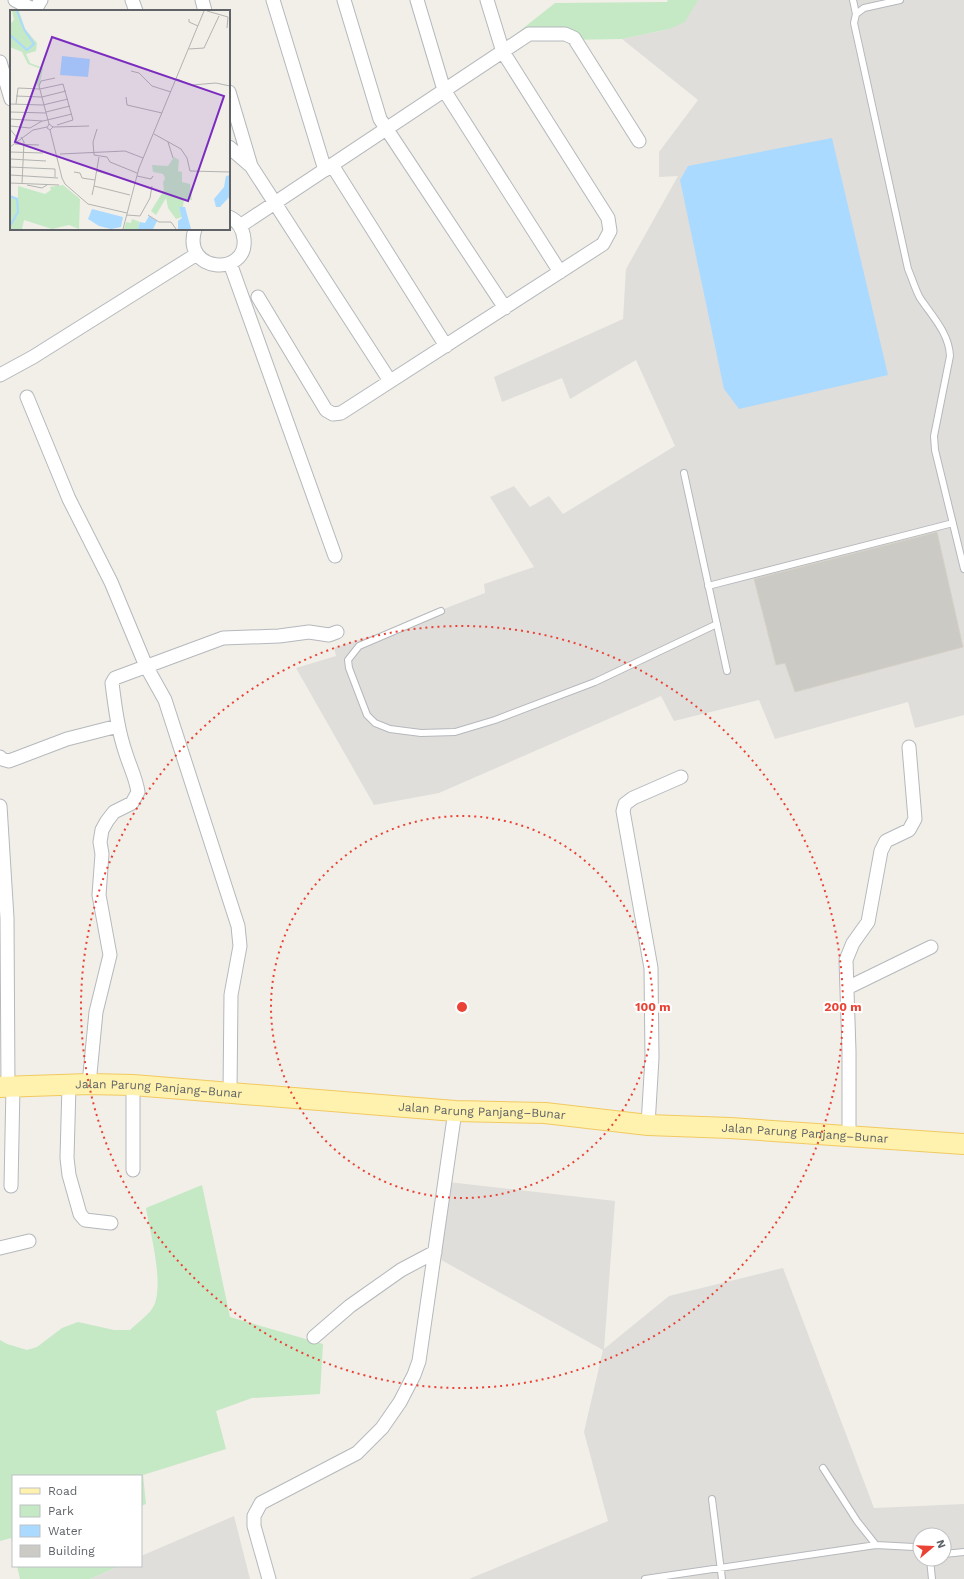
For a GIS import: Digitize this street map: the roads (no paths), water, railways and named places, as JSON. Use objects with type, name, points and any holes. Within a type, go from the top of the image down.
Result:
[{"type":"main road","name":"Jalan Parung Panjang–Bunar","points":[[7,1087],[89,1084],[134,1085],[455,1110],[545,1112],[648,1125],[849,1135],[964,1144]]},
{"type":"street","points":[[15,0],[37,7]]},
{"type":"street","points":[[132,0],[136,10]]},
{"type":"street","points":[[202,0],[205,10]]},
{"type":"street","points":[[273,0],[328,167],[446,346]]},
{"type":"street","points":[[344,0],[380,119],[504,308]]},
{"type":"street","points":[[417,0],[444,90],[560,272]]},
{"type":"street","points":[[258,297],[326,410],[333,414],[341,413],[603,244],[610,231],[608,218],[503,52],[487,0]]},
{"type":"street","points":[[240,226],[529,34],[565,34],[574,38],[639,141]]},
{"type":"street","points":[[0,62],[10,95]]},
{"type":"street","points":[[230,95],[251,166],[390,381]]},
{"type":"street","points":[[230,148],[251,166]]},
{"type":"street","points":[[195,230],[193,237],[194,246],[197,254],[203,261],[212,265],[221,266],[230,263],[240,255],[244,243],[244,234],[240,226],[234,219],[230,217]]},
{"type":"street","points":[[0,375],[33,357],[197,254]]},
{"type":"street","points":[[230,263],[335,556]]},
{"type":"street","points":[[27,397],[69,499],[111,582],[146,666],[165,700],[238,926],[240,946],[230,995],[230,1092]]},
{"type":"street","points":[[89,1084],[96,1012],[110,954],[99,895],[102,854],[100,842],[102,830],[114,812],[132,803],[138,792],[136,781],[118,726],[112,683],[113,681],[115,678],[223,638],[279,636],[309,632],[329,635],[337,632]]},
{"type":"street","points":[[0,757],[9,761],[67,739],[118,726]]},
{"type":"street","points":[[849,1135],[849,1051],[846,960],[853,943],[868,922],[881,851],[886,841],[909,830],[915,819],[909,747]]},
{"type":"street","points":[[648,1125],[652,1058],[651,968],[623,811],[625,804],[633,798],[681,777]]},
{"type":"street","points":[[0,806],[7,918],[7,1087],[11,1186]]},
{"type":"street","points":[[847,988],[931,947]]},
{"type":"street","points":[[69,1085],[67,1158],[69,1175],[80,1214],[85,1220],[111,1223]]},
{"type":"street","points":[[133,1170],[134,1085]]},
{"type":"street","points":[[269,1579],[254,1526],[254,1516],[261,1503],[356,1453],[382,1428],[400,1402],[414,1375],[419,1361],[455,1110]]},
{"type":"street","points":[[0,1248],[29,1241]]},
{"type":"street","points":[[314,1338],[350,1306],[400,1270],[435,1252]]},
{"type":"lane","points":[[853,0],[856,14],[854,23],[908,269],[920,296],[944,333],[950,346],[950,356],[934,436],[935,450],[964,568]]},
{"type":"lane","points":[[856,14],[864,8],[900,0]]},
{"type":"lane","points":[[684,473],[727,670]]},
{"type":"lane","points":[[708,586],[953,523]]},
{"type":"lane","points":[[441,611],[359,646],[348,660],[349,668],[367,715],[375,723],[390,729],[421,733],[455,732],[495,720],[595,682],[717,624]]},
{"type":"lane","points":[[823,1468],[857,1521],[876,1545]]},
{"type":"lane","points":[[712,1499],[722,1579]]},
{"type":"lane","points":[[645,1579],[876,1545],[912,1548]]},
{"type":"lane","points":[[952,1553],[964,1552]]},
{"type":"lane","points":[[931,1567],[932,1579]]},
{"type":"water","points":[[832,138],[888,375],[739,409],[724,389],[680,180],[688,166]]}]
